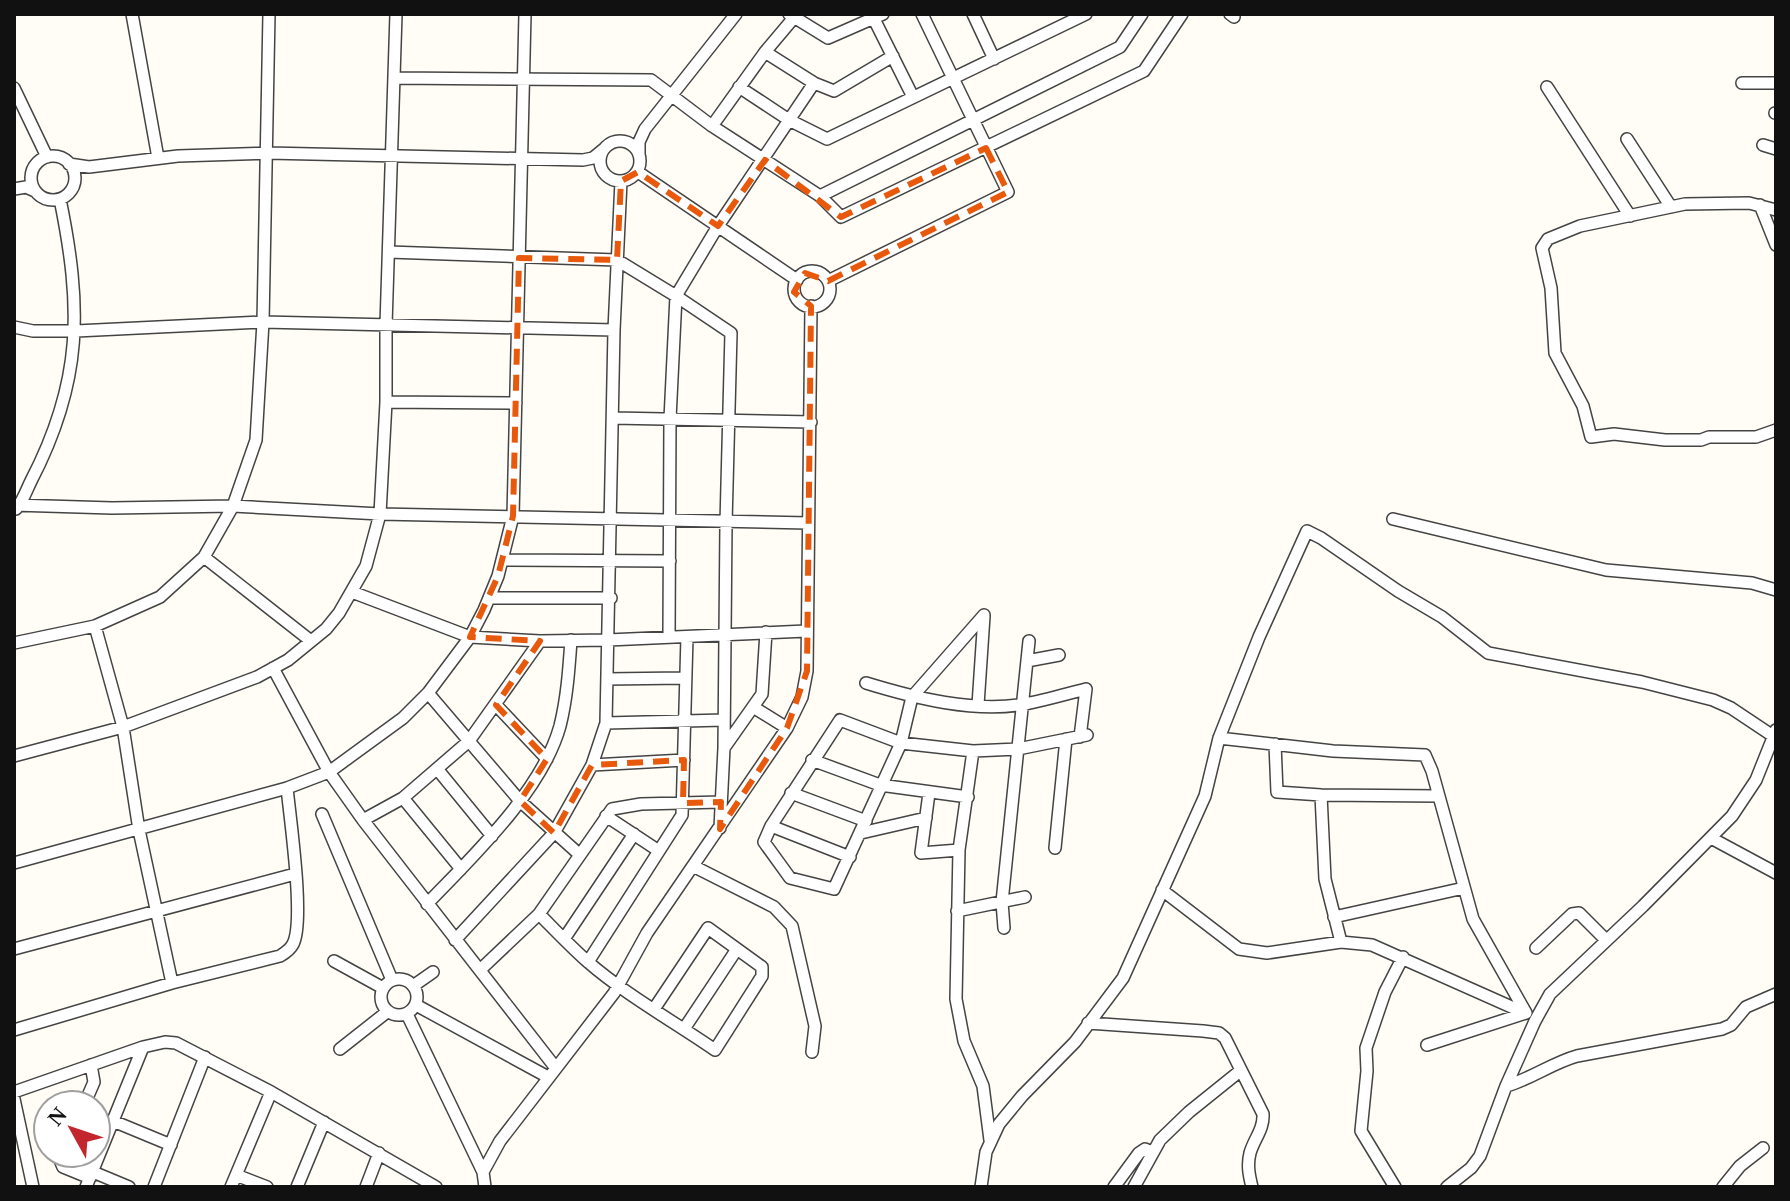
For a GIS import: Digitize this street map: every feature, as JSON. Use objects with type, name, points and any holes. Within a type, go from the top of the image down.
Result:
[{"type":"street","points":[[132,14],[158,158]]},
{"type":"street","points":[[14,643],[95,626],[160,597],[204,557],[233,506],[256,440],[263,322],[269,14]]},
{"type":"street","points":[[14,756],[123,727],[243,684],[273,668],[311,641],[339,613],[366,566],[380,514],[386,402],[396,14]]},
{"type":"street","points":[[14,863],[287,788],[329,772],[403,718],[428,693],[470,637],[489,598],[513,516],[525,14]]},
{"type":"street","points":[[583,160],[608,178],[621,181],[633,177],[638,172],[640,139],[645,129],[736,14]]},
{"type":"street","points":[[828,281],[1008,192],[922,14]]},
{"type":"street","points":[[739,87],[789,120],[827,139],[1086,14]]},
{"type":"street","points":[[820,196],[1120,47],[1142,14]]},
{"type":"street","points":[[394,78],[651,80],[712,126],[820,196],[841,217],[1144,71],[1182,14]]},
{"type":"street","points":[[712,126],[793,15],[828,38],[878,16],[913,97]]},
{"type":"street","points":[[976,15],[994,59]]},
{"type":"street","points":[[765,52],[814,83],[834,91],[893,56]]},
{"type":"street","points":[[669,637],[670,419],[676,296],[718,226],[814,83]]},
{"type":"street","points":[[1742,83],[1776,83]]},
{"type":"street","points":[[1547,87],[1630,216]]},
{"type":"street","points":[[14,88],[47,157]]},
{"type":"street","points":[[15,188],[31,174],[37,163],[47,157],[59,157],[69,164],[82,167],[158,158],[268,153],[583,160],[593,158],[612,143],[632,138],[645,129]]},
{"type":"street","points":[[1627,139],[1671,207]]},
{"type":"street","points":[[622,141],[633,145],[639,154]]},
{"type":"street","points":[[1763,145],[1776,149]]},
{"type":"street","points":[[604,149],[600,161],[604,173]]},
{"type":"street","points":[[69,164],[74,172],[74,182]]},
{"type":"street","points":[[15,188],[26,187],[46,199],[60,199],[84,172],[96,167]]},
{"type":"street","points":[[638,172],[797,280]]},
{"type":"street","points":[[31,174],[35,191]]},
{"type":"street","points":[[455,940],[554,833],[592,765],[606,723],[611,598],[614,330],[621,181]]},
{"type":"street","points":[[60,199],[72,258],[76,331],[71,378],[51,442],[16,508],[233,506],[380,514],[808,523]]},
{"type":"street","points":[[1776,210],[1760,205],[1671,207],[1580,226],[1548,239],[1542,248],[1551,288],[1555,353],[1583,406],[1591,437],[1614,434],[1665,440],[1701,440],[1709,437],[1756,437],[1776,430]]},
{"type":"street","points":[[1760,205],[1776,245]]},
{"type":"street","points":[[389,252],[617,260],[731,333],[720,829]]},
{"type":"street","points":[[810,271],[820,273],[828,281],[827,298],[811,306],[796,297],[797,280],[810,271]]},
{"type":"street","points":[[483,1172],[500,1141],[618,985],[641,943],[787,728],[802,697],[807,671],[811,306]]},
{"type":"street","points":[[14,327],[33,331],[76,331],[263,322],[614,330]]},
{"type":"street","points":[[386,402],[516,403]]},
{"type":"street","points":[[613,418],[811,422]]},
{"type":"street","points":[[1393,519],[1606,570],[1752,583],[1776,590]]},
{"type":"street","points":[[981,1187],[983,1160],[990,1141],[1012,1107],[1075,1042],[1123,978],[1205,796],[1219,738],[1259,637],[1307,531],[1442,617],[1488,653],[1642,682],[1701,697],[1731,708],[1775,732],[1771,758],[1747,796],[1711,838],[1561,982],[1530,1017],[1427,1045]]},
{"type":"street","points":[[204,557],[311,641]]},
{"type":"street","points":[[502,560],[670,561]]},
{"type":"street","points":[[352,592],[470,637],[540,641],[608,640],[806,631]]},
{"type":"street","points":[[489,598],[611,598]]},
{"type":"street","points":[[866,683],[912,697],[978,705],[1023,705],[1086,689],[1084,736],[1018,749],[973,751],[901,743],[840,720],[791,793],[764,842],[790,878],[834,889],[901,743],[912,697],[984,615],[978,705]]},
{"type":"street","points":[[95,626],[123,727],[139,830],[172,983]]},
{"type":"street","points":[[724,748],[762,694],[766,632]]},
{"type":"street","points":[[588,962],[682,815],[687,637]]},
{"type":"street","points":[[427,904],[492,836],[520,801],[547,759],[559,729],[567,690],[571,640]]},
{"type":"street","points":[[363,820],[403,798],[469,741],[540,641]]},
{"type":"street","points":[[1004,928],[1002,902],[1029,641]]},
{"type":"street","points":[[1027,661],[1059,655]]},
{"type":"street","points":[[273,668],[329,772],[480,970],[552,1072]]},
{"type":"street","points":[[607,679],[684,678]]},
{"type":"street","points":[[428,693],[520,801],[580,855]]},
{"type":"street","points":[[496,705],[547,759]]},
{"type":"street","points":[[753,707],[787,728]]},
{"type":"street","points":[[606,723],[724,720]]},
{"type":"street","points":[[1219,738],[1333,751],[1425,755],[1479,933],[1530,1017]]},
{"type":"street","points":[[1055,848],[1066,739]]},
{"type":"street","points":[[1275,744],[1277,792],[1439,796]]},
{"type":"street","points":[[973,751],[959,850],[957,1013],[964,1041],[983,1086],[990,1141]]},
{"type":"street","points":[[592,765],[684,760]]},
{"type":"street","points":[[812,760],[882,785],[968,797]]},
{"type":"street","points":[[438,770],[492,836]]},
{"type":"street","points":[[14,1030],[287,952],[296,934],[295,874],[287,788]]},
{"type":"street","points":[[791,793],[866,821]]},
{"type":"street","points":[[929,793],[921,853],[959,850]]},
{"type":"street","points":[[1321,795],[1325,879],[1341,942]]},
{"type":"street","points":[[403,798],[461,869]]},
{"type":"street","points":[[480,970],[539,914],[612,809],[641,804],[721,802]]},
{"type":"street","points":[[322,814],[388,984],[381,1001],[387,1012],[393,1015],[411,1010],[552,1072]]},
{"type":"street","points":[[606,816],[659,851]]},
{"type":"street","points":[[861,833],[926,818]]},
{"type":"street","points":[[771,826],[850,857]]},
{"type":"street","points":[[564,939],[634,834]]},
{"type":"street","points":[[1711,838],[1776,873]]},
{"type":"street","points":[[693,866],[774,907],[792,926],[815,1026],[812,1052]]},
{"type":"street","points":[[14,949],[295,874]]},
{"type":"street","points":[[1334,917],[1464,888]]},
{"type":"street","points":[[1162,890],[1239,949],[1267,953],[1341,942],[1372,945],[1530,1017]]},
{"type":"street","points":[[957,911],[1025,897]]},
{"type":"street","points":[[1536,948],[1572,914],[1579,913],[1606,940]]},
{"type":"street","points":[[539,914],[588,962],[618,985],[715,1050],[762,976],[762,967],[708,928],[654,1009]]},
{"type":"street","points":[[684,1029],[737,949]]},
{"type":"street","points":[[1395,1187],[1361,1131],[1366,1048],[1385,992],[1403,957]]},
{"type":"street","points":[[334,961],[388,984],[404,980],[413,986],[417,995],[411,1010],[483,1172],[485,1187]]},
{"type":"street","points":[[413,986],[433,972]]},
{"type":"street","points":[[1506,1086],[1524,1081],[1565,1059],[1722,1029],[1731,1025],[1746,1007],[1776,994]]},
{"type":"street","points":[[340,1049],[387,1012]]},
{"type":"street","points":[[1450,1186],[1480,1156],[1530,1017]]},
{"type":"street","points":[[1088,1023],[1219,1033],[1225,1038],[1263,1114],[1263,1125],[1250,1155],[1248,1169],[1252,1187]]},
{"type":"street","points":[[14,1092],[143,1047],[176,1043],[271,1092],[436,1187]]},
{"type":"street","points":[[129,1187],[91,1176],[143,1047]]},
{"type":"street","points":[[154,1187],[205,1057]]},
{"type":"street","points":[[91,1065],[94,1082],[91,1089]]},
{"type":"street","points":[[1134,1187],[1152,1152],[1173,1127],[1240,1071]]},
{"type":"street","points":[[231,1187],[271,1092]]},
{"type":"street","points":[[14,1099],[33,1187]]},
{"type":"street","points":[[113,1121],[171,1145]]},
{"type":"street","points":[[298,1187],[324,1122]]},
{"type":"street","points":[[1723,1187],[1740,1166],[1763,1148]]},
{"type":"street","points":[[1114,1187],[1139,1153],[1145,1149],[1152,1152]]},
{"type":"street","points":[[366,1187],[379,1153]]},
{"type":"street","points":[[236,1175],[267,1187]]},
{"type":"highlighted area","points":[[986,148],[1008,192],[828,281],[805,273],[794,292],[811,306],[807,671],[787,728],[720,829],[721,802],[683,803],[684,760],[592,765],[554,833],[520,801],[547,759],[496,705],[540,641],[470,637],[498,576],[513,516],[519,258],[617,260],[621,181],[638,172],[718,226],[765,160],[841,217]]}]
